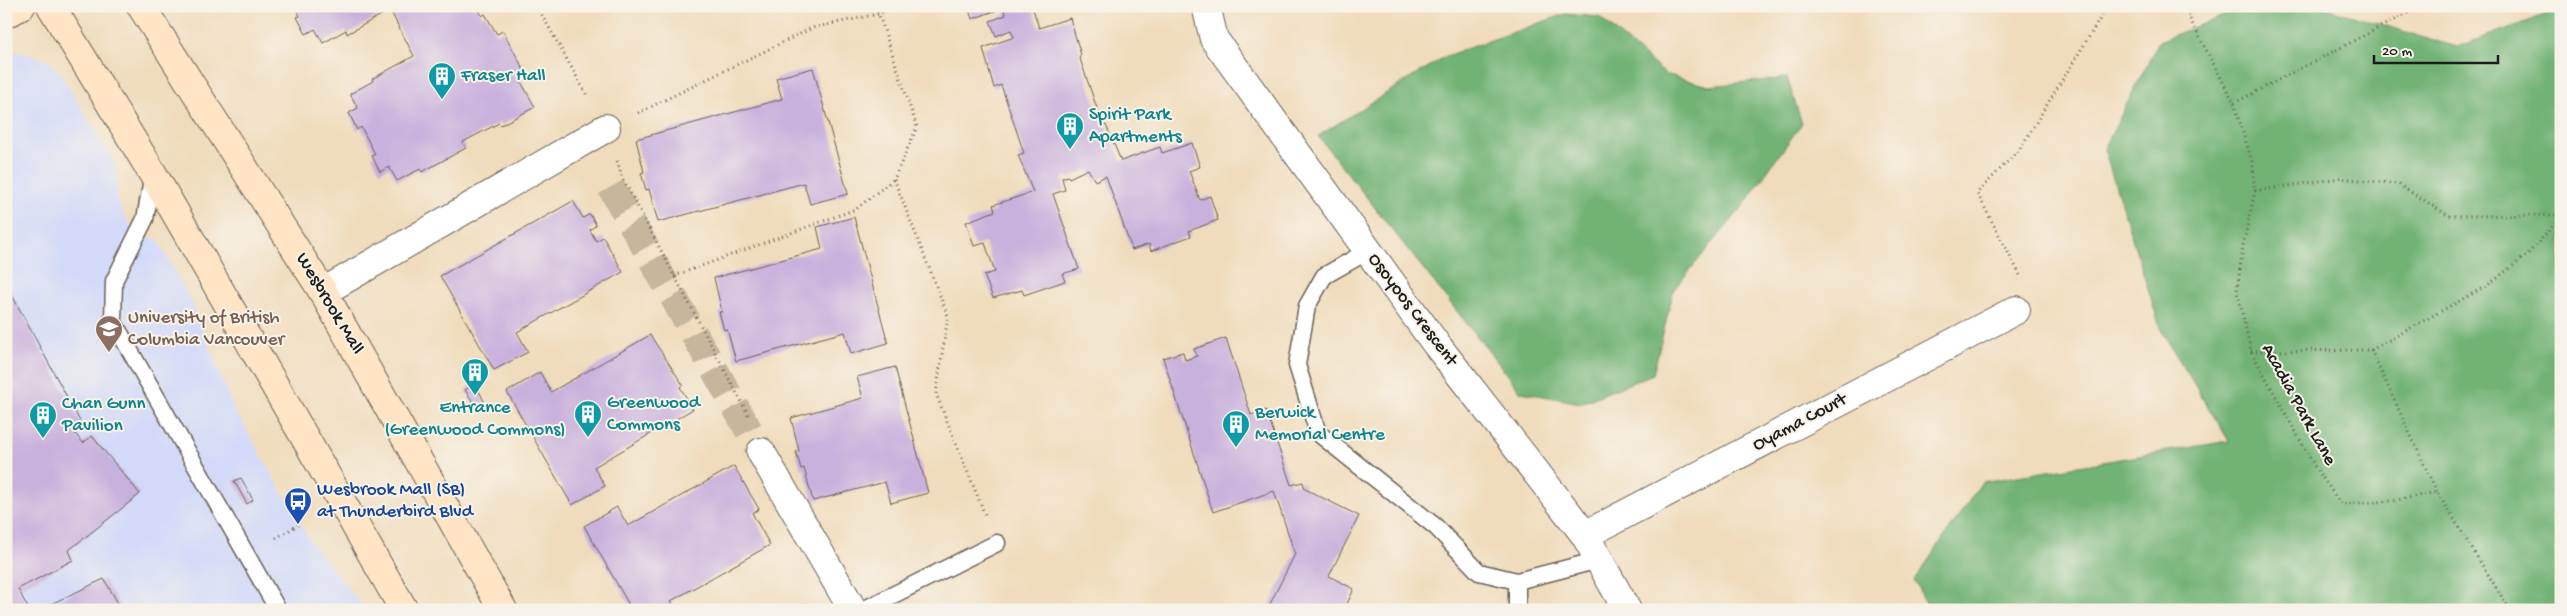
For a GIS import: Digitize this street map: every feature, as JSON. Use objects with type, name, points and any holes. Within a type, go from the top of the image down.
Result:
[{"type":"main road","points":[[6,14],[21,6]]},
{"type":"main road","points":[[51,6],[153,174],[404,610]]},
{"type":"main road","name":"Wesbrook Mall","points":[[141,6],[323,292],[503,610]]},
{"type":"street","name":"Osoyoos Crescent","points":[[1206,6],[1214,38],[1436,344],[1585,535],[1627,610]]},
{"type":"street","points":[[323,292],[606,128]]},
{"type":"street","name":"Oyama Court","points":[[1585,535],[2016,310]]},
{"type":"street","points":[[761,452],[853,610]]},
{"type":"lane","points":[[153,174],[145,218],[114,280],[114,321],[278,610]]},
{"type":"lane","points":[[1368,251],[1324,276],[1307,306],[1297,365],[1318,433],[1436,527],[1480,572],[1517,581],[1599,560]]},
{"type":"lane","points":[[863,610],[997,543]]},
{"type":"lane","points":[[1517,581],[1517,610]]},
{"type":"path","points":[[537,6],[606,128],[623,178],[751,419]]},
{"type":"path","points":[[674,276],[856,209],[894,178],[917,128],[876,6]]},
{"type":"path","points":[[606,128],[812,28],[878,14],[896,6]]},
{"type":"path","points":[[2016,310],[2028,289],[1977,193],[2019,150],[2108,6]]},
{"type":"path","name":"Acadia Park Lane","points":[[2183,6],[2234,103],[2253,165],[2255,191],[2242,246],[2237,291],[2251,351],[2315,467],[2341,504],[2392,500],[2437,492]]},
{"type":"path","points":[[2234,103],[2421,6]]},
{"type":"path","points":[[894,178],[948,316],[936,394],[997,543]]},
{"type":"path","points":[[2255,191],[2340,178],[2398,184],[2449,216],[2561,216]]},
{"type":"path","points":[[2251,351],[2371,350],[2488,285],[2527,255],[2561,216]]},
{"type":"path","points":[[2371,350],[2437,492],[2510,610]]},
{"type":"path","points":[[276,538],[298,525]]},
{"type":"shaded area","name":"University of British Columbia Vancouver","points":[[7,50],[35,56],[51,63],[61,74],[112,159],[117,174],[117,202],[141,244],[150,237],[157,239],[191,300],[232,405],[313,545],[366,610],[6,610]]},
{"type":"green space","points":[[2249,6],[2319,6],[2457,47],[2561,9],[2561,610],[1930,610],[1914,581],[1982,482],[2229,441],[2161,330],[2104,149],[2159,41]]},
{"type":"green space","points":[[1565,14],[1599,17],[1665,74],[1709,86],[1787,78],[1802,123],[1740,210],[1674,289],[1653,374],[1581,403],[1521,392],[1318,136],[1446,56]]},
{"type":"building","name":"Fraser Hall","points":[[295,6],[477,6],[482,16],[485,14],[497,34],[503,31],[527,76],[520,80],[535,107],[463,142],[466,148],[422,172],[420,169],[397,181],[389,167],[380,172],[372,156],[375,154],[361,127],[357,130],[349,113],[358,108],[350,94],[373,81],[372,79],[414,56],[390,10],[347,34],[346,30],[323,43],[315,29],[306,34],[297,17],[300,16]]},
{"type":"building","name":"Spirit Park Apartments","points":[[968,6],[1032,6],[1039,28],[1070,18],[1081,55],[1079,56],[1103,126],[1106,125],[1121,161],[1160,147],[1162,153],[1192,143],[1200,167],[1189,171],[1200,200],[1210,196],[1218,220],[1189,231],[1191,236],[1151,251],[1149,244],[1132,250],[1106,176],[1095,181],[1088,169],[1069,178],[1068,176],[1062,178],[1065,190],[1053,194],[1079,269],[1062,274],[1065,281],[1024,295],[1022,290],[993,298],[984,275],[995,272],[985,243],[974,246],[966,222],[995,211],[993,205],[1033,192],[1018,155],[1024,153],[1001,85],[994,88],[983,48],[1014,37],[1011,30],[996,36],[990,21],[1006,15],[1003,8],[972,19]]},
{"type":"building","points":[[813,68],[848,194],[810,204],[804,183],[658,222],[649,189],[646,190],[641,173],[644,172],[636,139],[782,99],[776,78]]},
{"type":"building","points":[[573,201],[583,218],[590,214],[596,225],[590,230],[596,241],[603,237],[623,272],[517,332],[528,352],[494,370],[440,276]]},
{"type":"building","points":[[854,217],[888,343],[851,354],[845,332],[736,361],[727,329],[724,330],[719,312],[722,312],[714,278],[822,249],[817,227]]},
{"type":"building","name":"Chan Gunn Pavilion","points":[[6,284],[81,423],[72,430],[83,443],[92,436],[140,494],[69,550],[73,560],[18,589],[29,610],[6,610]]},
{"type":"building","name":"Greenwood Commons","points":[[650,335],[683,385],[680,387],[693,409],[594,467],[605,486],[572,505],[507,392],[540,372],[551,392]]},
{"type":"building","name":"Berwick Memorial Centre","points":[[1226,338],[1251,415],[1266,410],[1291,485],[1303,482],[1305,489],[1359,516],[1329,576],[1354,589],[1344,610],[1267,610],[1295,554],[1274,491],[1213,512],[1163,358],[1183,352],[1185,360],[1197,356],[1194,349]]},
{"type":"building","points":[[895,367],[928,493],[891,503],[885,482],[813,501],[804,468],[801,469],[796,452],[799,451],[791,418],[863,398],[857,377]]},
{"type":"building","name":"Entrance (Greenwood Commons)","points":[[475,383],[484,401],[475,405],[465,390]]},
{"type":"building","points":[[734,466],[759,509],[752,513],[770,545],[671,601],[676,610],[632,610],[584,526],[617,507],[628,526]]},
{"type":"building","points":[[241,478],[253,500],[247,504],[234,481]]},
{"type":"building","points":[[104,579],[122,610],[38,610]]},
{"type":"building","points":[[804,604],[808,610],[794,610]]},
{"type":"tunnel","points":[[611,187],[761,452]]},
{"type":"place","name":"Fraser Hall","points":[[442,100]]},
{"type":"place","name":"Spirit Park Apartments","points":[[1070,150]]},
{"type":"place","name":"University of British Columbia Vancouver","points":[[109,353]]},
{"type":"place","name":"Entrance (Greenwood Commons)","points":[[475,396]]},
{"type":"place","name":"Greenwood Commons","points":[[588,438]]},
{"type":"place","name":"Chan Gunn Pavilion","points":[[43,439]]},
{"type":"place","name":"Berwick Memorial Centre","points":[[1236,448]]},
{"type":"place","name":"Wesbrook Mall (SB) at Thunderbird Blvd","points":[[298,525]]}]
